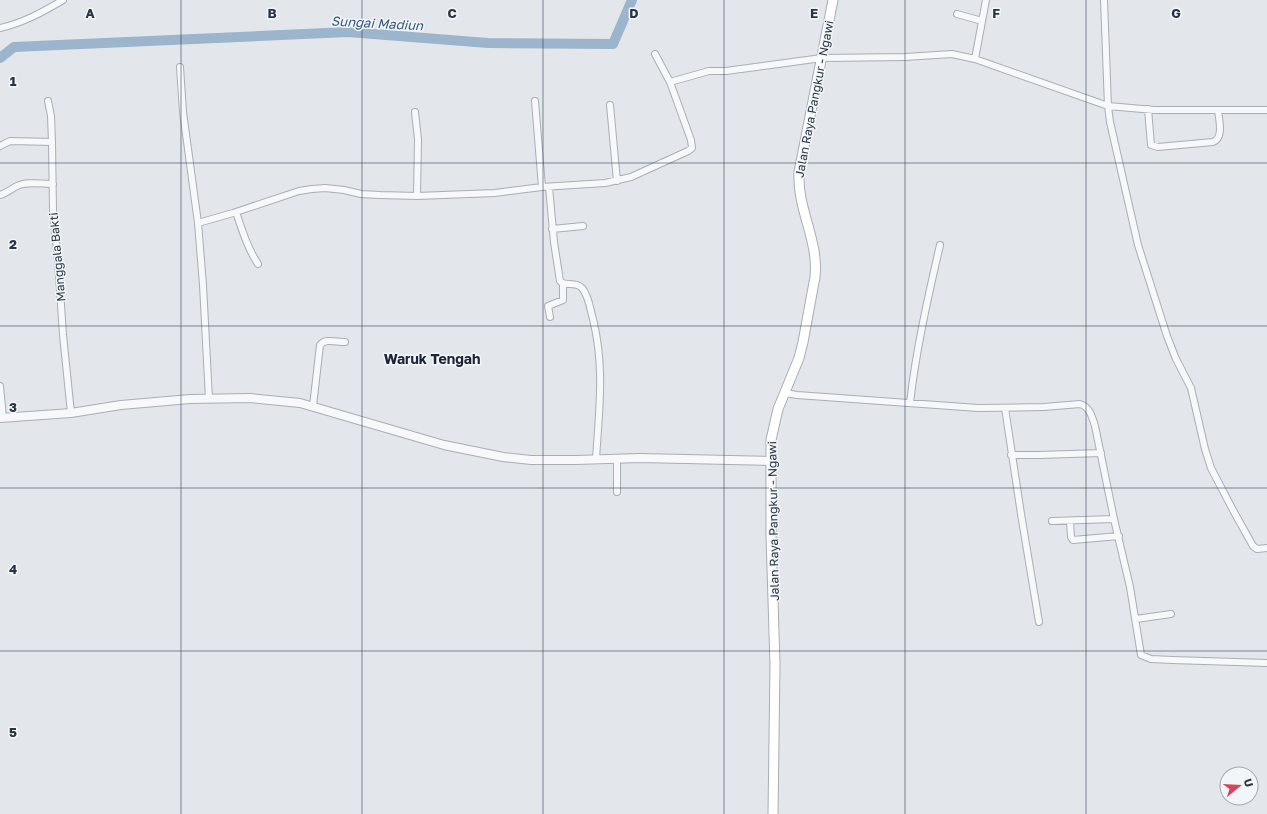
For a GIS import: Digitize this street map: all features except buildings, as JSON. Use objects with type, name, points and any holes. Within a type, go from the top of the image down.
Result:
[{"type":"main road","name":"Jalan Raya Pangkur - Ngawi","points":[[772,814],[775,665],[770,461],[772,432],[803,342],[815,277],[815,251],[800,201],[798,183],[833,0]]},
{"type":"street","points":[[0,28],[13,25],[41,13],[63,0]]},
{"type":"street","points":[[974,59],[986,0]]},
{"type":"street","points":[[1104,0],[1108,106],[1117,157],[1125,185],[1138,245],[1167,336],[1176,359],[1191,388],[1209,462],[1253,546],[1257,549],[1267,548]]},
{"type":"street","points":[[957,14],[982,21]]},
{"type":"street","points":[[198,223],[299,191],[312,189],[325,188],[380,196],[417,196],[495,193],[546,187],[605,184],[631,177],[692,148],[691,140],[670,82],[655,54]]},
{"type":"street","points":[[670,82],[709,71],[726,71],[822,58],[905,57],[944,54],[959,55],[974,59],[1108,106],[1148,109],[1267,110]]},
{"type":"street","points":[[180,67],[183,112],[198,223],[209,399]]},
{"type":"street","name":"Manggala Bakti","points":[[48,101],[51,116],[53,212],[71,413]]},
{"type":"street","points":[[535,102],[552,229],[560,281],[563,284],[563,300],[549,305],[550,317]]},
{"type":"street","points":[[610,105],[617,181]]},
{"type":"street","points":[[1148,109],[1151,145],[1158,147],[1217,141],[1220,134],[1218,110]]},
{"type":"street","points":[[415,112],[418,139],[417,196]]},
{"type":"street","points":[[0,146],[10,141],[52,142]]},
{"type":"street","points":[[0,195],[7,193],[16,186],[24,184],[53,184]]},
{"type":"street","points":[[236,212],[245,237],[258,264]]},
{"type":"street","points":[[552,229],[583,226]]},
{"type":"street","points":[[910,403],[912,377],[924,313],[940,245]]},
{"type":"street","points":[[563,284],[573,284],[581,288],[588,302],[596,330],[601,380],[596,459]]},
{"type":"street","points":[[314,406],[321,342],[344,342]]},
{"type":"street","points":[[0,386],[2,418],[71,413],[121,405],[190,399],[250,398],[278,400],[314,406],[345,417],[444,445],[503,457],[531,460],[617,458],[770,461]]},
{"type":"street","points":[[785,393],[978,408],[1044,407],[1073,404],[1085,405],[1091,415],[1101,453],[1136,619],[1141,655],[1152,659],[1267,663]]},
{"type":"street","points":[[1005,408],[1011,455],[1039,622]]},
{"type":"street","points":[[1011,455],[1101,453]]},
{"type":"street","points":[[617,458],[617,492]]},
{"type":"street","points":[[1052,521],[1114,519]]},
{"type":"street","points":[[1070,521],[1071,537],[1073,540],[1119,536]]},
{"type":"street","points":[[1136,619],[1171,614]]},
{"type":"waterway","name":"Sungai Madiun","points":[[0,58],[14,47],[348,32],[488,43],[613,44],[632,0]]},
{"type":"district","name":"Waruk Tengah","points":[[432,358]]}]
